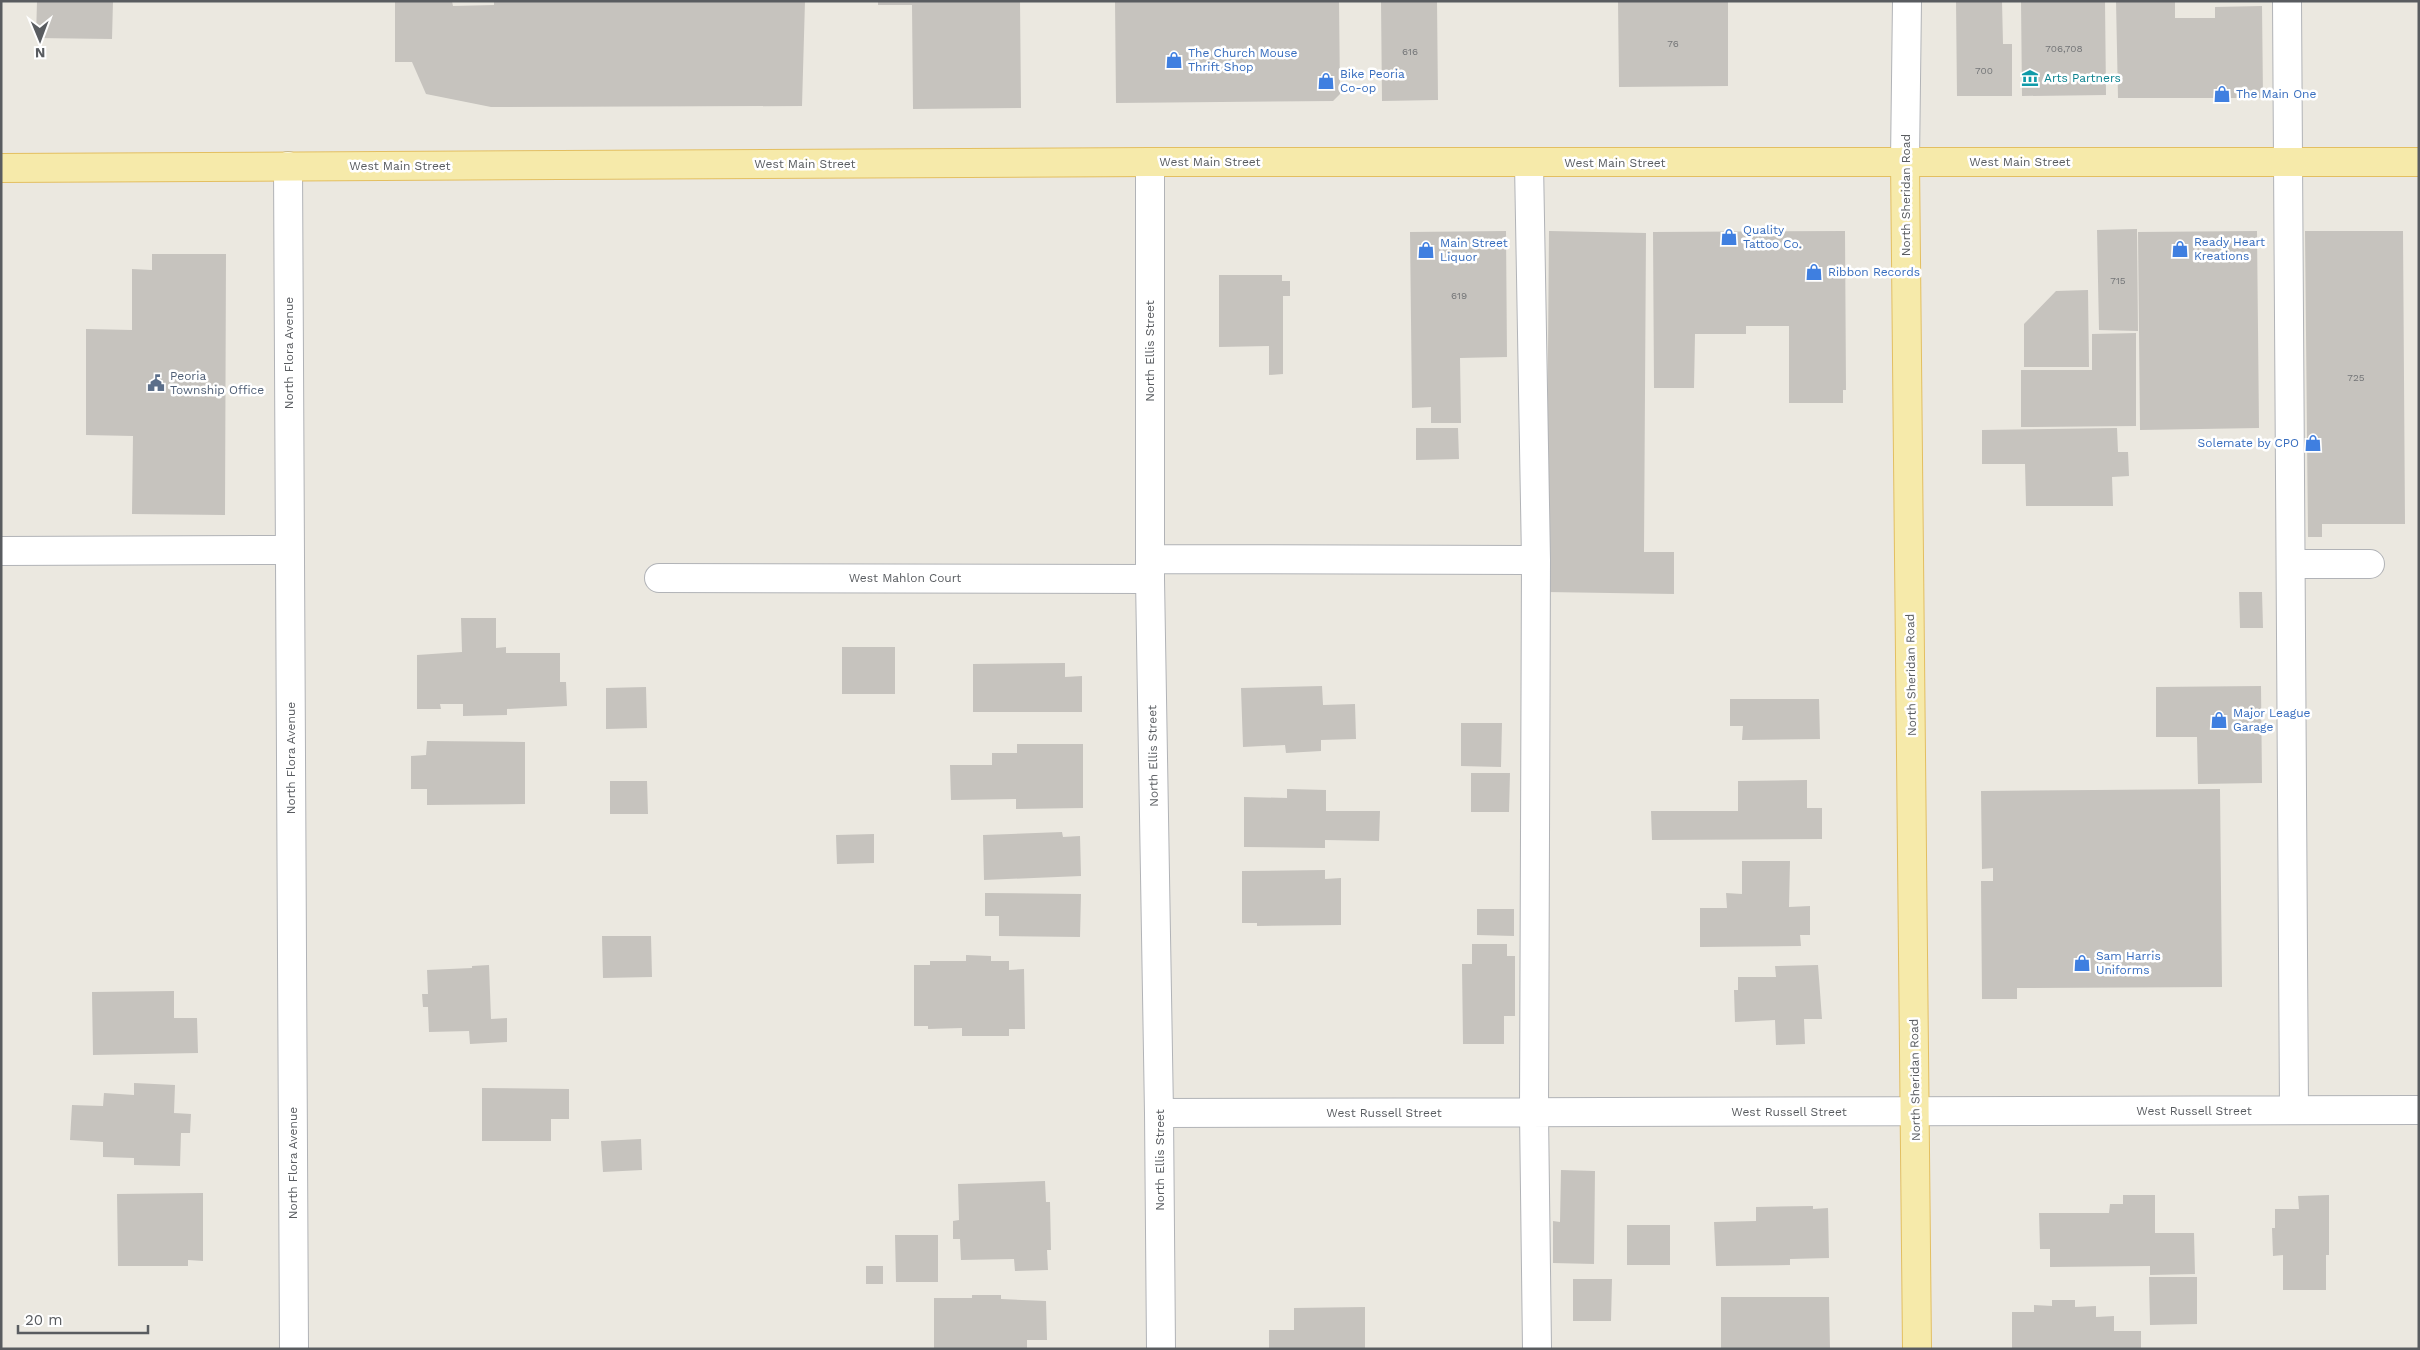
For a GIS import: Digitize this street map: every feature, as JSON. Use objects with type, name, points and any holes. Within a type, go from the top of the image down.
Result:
[{"type":"main road","name":"North Sheridan Road","points":[[1906,161],[1917,1349]]},
{"type":"main road","name":"West Main Street","points":[[1,168],[1150,162],[2419,162]]},
{"type":"street","name":"North Sheridan Road","points":[[1906,161],[1907,1]]},
{"type":"street","points":[[2287,1],[2294,1110]]},
{"type":"street","name":"North Ellis Street","points":[[1150,162],[1150,569],[1160,1113],[1161,1349]]},
{"type":"street","points":[[1530,163],[1536,560],[1534,1113],[1537,1349]]},
{"type":"street","name":"North Flora Avenue","points":[[288,166],[294,1349]]},
{"type":"street","points":[[1,552],[290,550]]},
{"type":"street","name":"West Mahlon Court","points":[[659,578],[1536,560]]},
{"type":"street","points":[[2292,564],[2370,564]]},
{"type":"street","name":"West Russell Street","points":[[1160,1113],[2419,1110]]},
{"type":"building","points":[[37,1],[113,1],[112,39],[36,38]]},
{"type":"building","points":[[395,1],[452,1],[453,6],[494,5],[494,1],[805,1],[802,106],[491,107],[426,94],[412,62],[395,62]]},
{"type":"building","points":[[878,1],[1020,1],[1021,108],[913,109],[912,5],[878,5]]},
{"type":"building","points":[[1115,1],[1339,1],[1340,94],[1333,101],[1116,103]]},
{"type":"building","points":[[1381,1],[1437,1],[1438,100],[1382,101]]},
{"type":"building","points":[[1618,1],[1728,1],[1728,86],[1619,87]]},
{"type":"building","points":[[1956,1],[2002,1],[2003,44],[2012,44],[2012,96],[1957,96]]},
{"type":"building","points":[[2021,1],[2105,1],[2106,95],[2022,96]]},
{"type":"building","points":[[2116,1],[2175,1],[2175,18],[2215,18],[2215,7],[2262,6],[2263,98],[2118,98]]},
{"type":"building","points":[[2137,229],[2138,331],[2099,330],[2097,230]]},
{"type":"building","points":[[1506,231],[1507,357],[1460,358],[1461,423],[1431,423],[1431,407],[1412,408],[1410,232]]},
{"type":"building","points":[[1549,231],[1646,233],[1644,552],[1674,552],[1674,594],[1546,592]]},
{"type":"building","points":[[1845,231],[1846,390],[1843,390],[1843,403],[1789,403],[1789,326],[1746,326],[1746,334],[1695,334],[1694,388],[1654,388],[1653,232]]},
{"type":"building","points":[[2257,231],[2259,428],[2140,430],[2138,232]]},
{"type":"building","points":[[2305,231],[2403,231],[2405,524],[2322,524],[2322,537],[2308,537]]},
{"type":"building","name":"Peoria Township Office","points":[[152,254],[226,254],[225,515],[132,514],[133,436],[86,435],[86,329],[132,330],[132,269],[152,270]]},
{"type":"building","points":[[1219,275],[1282,275],[1282,281],[1290,281],[1290,296],[1283,296],[1283,374],[1269,375],[1269,346],[1219,347]]},
{"type":"building","points":[[2088,290],[2089,367],[2024,367],[2024,324],[2056,291]]},
{"type":"building","points":[[2136,333],[2136,426],[2021,427],[2021,370],[2092,370],[2092,334]]},
{"type":"building","points":[[1416,428],[1458,428],[1459,459],[1416,460]]},
{"type":"building","points":[[2117,428],[2118,452],[2128,452],[2129,476],[2112,477],[2113,506],[2026,506],[2025,464],[1982,464],[1982,430]]},
{"type":"building","points":[[2239,592],[2262,592],[2263,628],[2240,628]]},
{"type":"building","points":[[461,618],[496,618],[496,648],[506,647],[506,653],[560,653],[560,682],[566,682],[567,706],[507,709],[507,715],[463,716],[463,704],[440,704],[441,709],[417,709],[417,655],[462,652]]},
{"type":"building","points":[[842,647],[895,647],[895,694],[842,694]]},
{"type":"building","points":[[1065,663],[1065,677],[1082,676],[1082,712],[973,712],[973,664]]},
{"type":"building","points":[[1322,686],[1323,705],[1355,704],[1356,739],[1321,740],[1321,751],[1286,753],[1285,745],[1243,747],[1241,688]]},
{"type":"building","points":[[2261,686],[2262,783],[2198,784],[2197,737],[2156,737],[2156,687]]},
{"type":"building","points":[[646,687],[647,728],[606,729],[606,688]]},
{"type":"building","points":[[1730,699],[1819,699],[1820,739],[1742,740],[1743,726],[1730,726]]},
{"type":"building","points":[[1461,723],[1502,723],[1501,767],[1461,766]]},
{"type":"building","points":[[427,741],[525,742],[525,804],[427,805],[427,789],[411,789],[411,756],[426,755]]},
{"type":"building","points":[[1017,744],[1083,744],[1083,808],[1016,809],[1016,799],[951,800],[950,765],[992,765],[992,753],[1017,753]]},
{"type":"building","points":[[1471,773],[1510,773],[1509,812],[1471,812]]},
{"type":"building","points":[[1807,780],[1807,808],[1822,808],[1822,839],[1652,840],[1651,811],[1738,811],[1738,781]]},
{"type":"building","points":[[610,781],[647,781],[648,814],[610,814]]},
{"type":"building","points":[[1287,789],[1326,790],[1326,811],[1380,811],[1379,841],[1325,840],[1325,848],[1244,847],[1244,797],[1287,798]]},
{"type":"building","points":[[2220,789],[2222,987],[2017,988],[2017,999],[1982,999],[1981,881],[1993,881],[1993,868],[1982,869],[1981,791]]},
{"type":"building","points":[[1062,832],[1063,837],[1080,836],[1081,876],[984,880],[983,835]]},
{"type":"building","points":[[874,834],[874,863],[837,864],[836,835]]},
{"type":"building","points":[[1742,861],[1790,861],[1789,907],[1810,906],[1810,935],[1800,935],[1801,946],[1700,947],[1700,908],[1727,908],[1726,893],[1742,894]]},
{"type":"building","points":[[1325,870],[1325,879],[1341,878],[1341,925],[1257,926],[1257,923],[1242,923],[1242,871]]},
{"type":"building","points":[[985,893],[1081,894],[1080,937],[999,936],[999,916],[985,916]]},
{"type":"building","points":[[1477,909],[1514,909],[1514,936],[1477,935]]},
{"type":"building","points":[[602,936],[651,936],[652,977],[603,978]]},
{"type":"building","points":[[1472,944],[1507,944],[1507,956],[1515,956],[1515,1016],[1504,1016],[1504,1044],[1463,1044],[1462,964],[1472,964]]},
{"type":"building","points":[[966,955],[991,956],[991,961],[1009,961],[1009,970],[1024,969],[1025,1029],[1009,1029],[1009,1036],[962,1036],[962,1028],[928,1029],[928,1026],[914,1026],[914,965],[930,965],[930,961],[966,961]]},
{"type":"building","points":[[489,965],[491,1019],[507,1018],[507,1042],[470,1044],[469,1031],[429,1032],[428,1007],[423,1007],[422,994],[428,994],[427,970],[472,968],[472,966]]},
{"type":"building","points":[[1818,965],[1822,1019],[1804,1019],[1805,1044],[1776,1045],[1775,1020],[1735,1022],[1734,990],[1738,990],[1738,977],[1776,977],[1775,966]]},
{"type":"building","points":[[174,991],[174,1018],[197,1018],[198,1053],[93,1055],[92,992]]},
{"type":"building","points":[[134,1083],[175,1085],[174,1113],[191,1114],[190,1133],[181,1133],[180,1166],[134,1165],[134,1158],[103,1157],[103,1142],[70,1140],[72,1105],[103,1106],[104,1093],[134,1095]]},
{"type":"building","points":[[482,1088],[569,1089],[569,1119],[551,1119],[551,1141],[482,1141]]},
{"type":"building","points":[[641,1139],[642,1170],[603,1172],[601,1141]]},
{"type":"building","points":[[1561,1170],[1595,1171],[1594,1264],[1553,1263],[1553,1221],[1560,1222]]},
{"type":"building","points":[[1045,1181],[1046,1202],[1050,1202],[1051,1250],[1047,1250],[1048,1270],[1015,1271],[1014,1259],[961,1260],[960,1239],[953,1239],[953,1221],[959,1220],[958,1184]]},
{"type":"building","points":[[203,1193],[203,1261],[188,1260],[188,1266],[118,1266],[117,1194]]},
{"type":"building","points":[[2123,1195],[2155,1195],[2155,1233],[2194,1233],[2195,1274],[2150,1275],[2150,1266],[2050,1267],[2050,1249],[2040,1249],[2039,1213],[2109,1213],[2110,1204],[2123,1204]]},
{"type":"building","points":[[2329,1195],[2329,1255],[2326,1255],[2326,1290],[2283,1290],[2283,1255],[2273,1256],[2272,1228],[2275,1228],[2275,1209],[2299,1209],[2298,1196]]},
{"type":"building","points":[[1813,1206],[1813,1209],[1828,1208],[1829,1258],[1790,1259],[1790,1265],[1716,1266],[1714,1222],[1756,1221],[1756,1207]]},
{"type":"building","points":[[1627,1225],[1670,1225],[1670,1265],[1627,1265]]},
{"type":"building","points":[[895,1235],[938,1235],[938,1282],[896,1282]]},
{"type":"building","points":[[866,1266],[883,1266],[883,1284],[866,1284]]},
{"type":"building","points":[[2149,1277],[2197,1277],[2197,1324],[2150,1325]]},
{"type":"building","points":[[1573,1279],[1612,1279],[1611,1321],[1573,1321]]},
{"type":"building","points":[[972,1295],[1001,1295],[1001,1299],[1046,1301],[1047,1340],[1027,1340],[1027,1349],[934,1349],[934,1298],[972,1298]]},
{"type":"building","points":[[1721,1297],[1829,1297],[1830,1349],[1721,1349]]},
{"type":"building","points":[[2052,1300],[2075,1300],[2075,1307],[2096,1306],[2096,1317],[2114,1316],[2114,1331],[2141,1331],[2141,1349],[2012,1349],[2012,1312],[2034,1312],[2034,1305],[2052,1306]]},
{"type":"building","points":[[1365,1307],[1365,1349],[1269,1349],[1269,1330],[1294,1330],[1294,1308]]},
{"type":"place","name":"The Church Mouse Thrift Shop","points":[[1174,60]]},
{"type":"place","name":"Arts Partners","points":[[2030,78]]},
{"type":"place","name":"Bike Peoria Co-op","points":[[1326,81]]},
{"type":"place","name":"The Main One","points":[[2222,94]]},
{"type":"place","name":"Quality Tattoo Co.","points":[[1729,237]]},
{"type":"place","name":"Ready Heart Kreations","points":[[2180,249]]},
{"type":"place","name":"Main Street Liquor","points":[[1426,250]]},
{"type":"place","name":"Ribbon Records","points":[[1814,272]]},
{"type":"place","name":"Peoria Township Office","points":[[156,383]]},
{"type":"place","name":"Solemate by CPO","points":[[2313,443]]},
{"type":"place","name":"Major League Garage","points":[[2219,720]]},
{"type":"place","name":"Sam Harris Uniforms","points":[[2082,963]]}]
